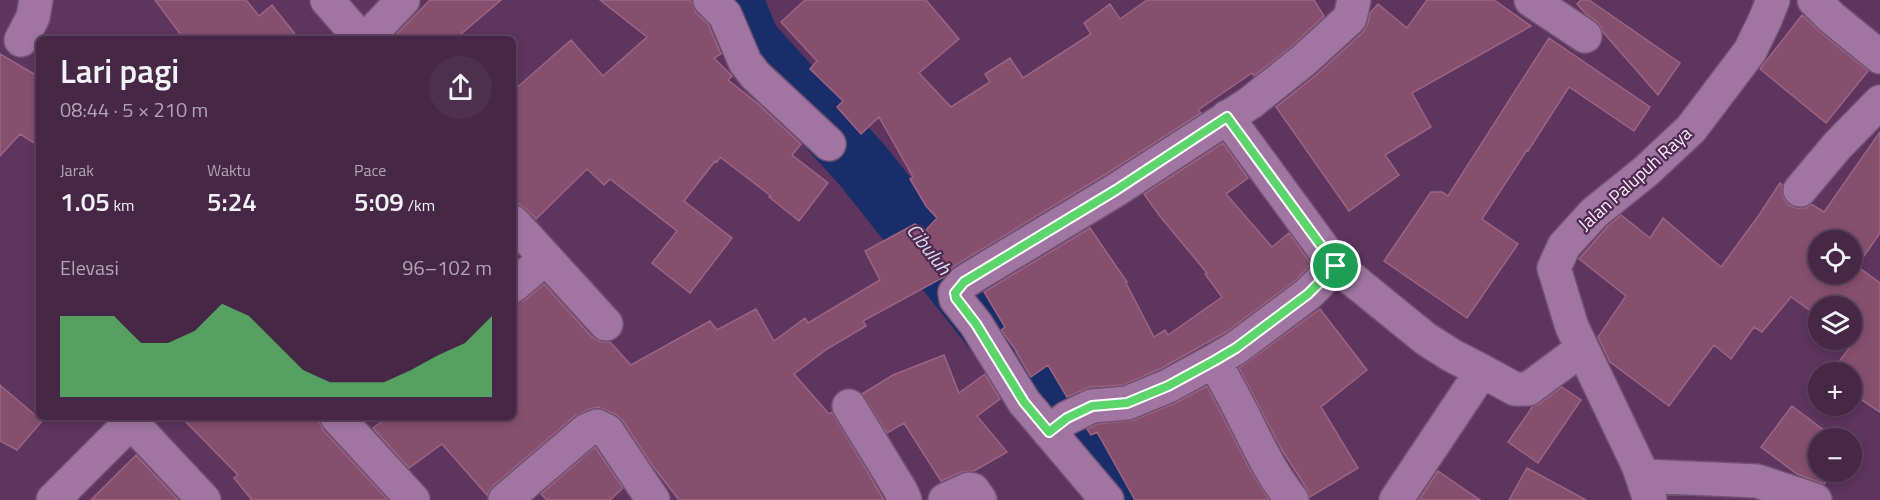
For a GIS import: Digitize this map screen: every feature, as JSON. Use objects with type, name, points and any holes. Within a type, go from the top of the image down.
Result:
[{"type":"street","points":[[21,40],[33,17],[36,0]]},
{"type":"street","points":[[327,0],[361,36]]},
{"type":"street","points":[[367,36],[404,0]]},
{"type":"street","points":[[710,0],[725,15],[745,62],[755,75],[829,144]]},
{"type":"street","points":[[1107,500],[1057,426],[1024,402],[976,324],[956,298],[959,288],[1250,103],[1305,60],[1350,18],[1354,0]]},
{"type":"street","points":[[1531,0],[1585,36]]},
{"type":"street","name":"Jalan Palupuh Raya","points":[[1646,488],[1565,310],[1554,268],[1564,246],[1594,213],[1646,171],[1691,129],[1750,51],[1773,0]]},
{"type":"street","points":[[1814,0],[1880,57]]},
{"type":"street","points":[[1800,190],[1837,146],[1880,102]]},
{"type":"street","points":[[1227,117],[1336,266],[1426,339],[1450,355],[1515,389],[1528,389],[1582,349]]},
{"type":"street","points":[[516,225],[606,324]]},
{"type":"street","points":[[516,283],[545,259]]},
{"type":"street","points":[[1057,426],[1092,406],[1127,403],[1168,386],[1214,361],[1236,348],[1308,294],[1336,266]]},
{"type":"street","points":[[1214,361],[1258,446],[1280,485],[1292,500]]},
{"type":"street","points":[[1396,500],[1482,371]]},
{"type":"street","points":[[849,406],[905,500]]},
{"type":"street","points":[[53,500],[131,420]]},
{"type":"street","points":[[133,420],[204,500]]},
{"type":"street","points":[[349,421],[413,500]]},
{"type":"street","points":[[505,500],[587,430],[597,426],[607,431],[653,500]]},
{"type":"street","points":[[1646,488],[1757,481],[1815,500]]},
{"type":"street","points":[[945,500],[969,489],[973,490],[980,500]]},
{"type":"building","points":[[155,0],[246,0],[259,16],[272,5],[297,36],[182,36]]},
{"type":"building","points":[[430,0],[501,0],[459,36],[395,36]]},
{"type":"building","points":[[600,0],[689,0],[692,2],[696,13],[708,24],[721,54],[714,58],[732,76],[728,80],[756,102],[801,144],[792,155],[828,183],[799,221],[720,157],[684,201],[732,238],[690,293],[652,263],[677,231],[610,179],[604,185],[587,169],[536,219],[526,209],[516,204],[516,88],[571,40],[603,76],[647,37]]},
{"type":"building","points":[[805,0],[926,0],[959,39],[919,73],[951,107],[990,82],[985,74],[1010,58],[1023,78],[1091,34],[1084,23],[1110,4],[1120,19],[1147,0],[1314,0],[1324,16],[1292,46],[1254,76],[1252,73],[1198,110],[1201,113],[1106,174],[954,266],[944,277],[863,321],[866,326],[827,349],[794,374],[829,414],[832,412],[884,500],[679,500],[623,421],[615,414],[598,407],[575,416],[493,486],[487,495],[442,444],[409,468],[373,428],[384,420],[516,420],[516,303],[525,300],[544,284],[592,337],[601,342],[610,342],[631,365],[710,321],[717,330],[756,309],[774,341],[805,318],[808,323],[880,280],[865,251],[915,224],[925,231],[937,218],[926,206],[910,179],[913,177],[879,117],[861,134],[837,107],[843,101],[810,69],[817,61],[781,22]]},
{"type":"building","points":[[1427,0],[1494,0],[1531,26],[1412,93],[1431,127],[1385,155],[1399,175],[1349,211],[1276,107],[1316,75],[1363,32],[1370,13],[1378,4],[1407,28]]},
{"type":"building","points":[[1581,0],[1589,0],[1680,63],[1658,95],[1596,21],[1577,4]]},
{"type":"building","points":[[1802,15],[1868,71],[1826,123],[1760,69]]},
{"type":"building","points":[[1549,38],[1650,107],[1634,131],[1569,87],[1482,219],[1518,244],[1467,318],[1384,261],[1431,192],[1442,192],[1448,196]]},
{"type":"building","points":[[0,54],[36,75],[36,144],[20,134],[0,156]]},
{"type":"building","points":[[1880,132],[1880,233],[1862,259],[1862,230],[1808,230],[1808,284],[1862,284],[1862,270],[1880,283],[1880,412],[1862,400],[1862,362],[1839,362],[1848,350],[1862,350],[1862,296],[1808,296],[1808,309],[1791,297],[1762,332],[1754,327],[1731,359],[1714,345],[1669,406],[1610,362],[1598,337],[1626,296],[1579,259],[1607,227],[1621,215],[1650,238],[1663,218],[1721,267],[1780,183],[1783,197],[1788,205],[1806,208],[1811,204],[1824,212]]},
{"type":"building","points":[[1223,143],[1248,178],[1226,194],[1272,247],[1289,233],[1311,264],[1296,280],[1226,332],[1160,369],[1123,385],[1090,387],[1067,397],[1048,365],[1031,377],[1001,330],[1005,327],[984,292],[1090,228],[1127,282],[1154,337],[1165,330],[1168,335],[1222,297],[1205,274],[1207,273],[1144,194]]},
{"type":"building","points":[[1320,309],[1367,370],[1321,407],[1358,468],[1310,497],[1282,450],[1239,368]]},
{"type":"building","points":[[944,355],[959,393],[985,374],[1000,399],[977,416],[1007,452],[974,471],[961,472],[941,481],[904,423],[887,433],[862,394],[893,375]]},
{"type":"building","points":[[0,385],[36,416],[36,420],[42,421],[17,450],[0,441]]},
{"type":"building","points":[[1207,386],[1249,468],[1269,500],[1135,500],[1097,432],[1091,435],[1087,429],[1097,424],[1134,420],[1175,403]]},
{"type":"building","points":[[1562,387],[1581,400],[1538,463],[1508,442],[1533,406]]},
{"type":"building","points":[[1792,406],[1821,428],[1808,428],[1808,478],[1797,474],[1761,447]]},
{"type":"building","points":[[184,420],[319,420],[323,430],[388,500],[252,500],[234,478],[238,475]]},
{"type":"building","points":[[595,447],[623,488],[610,500],[547,500],[541,494]]},
{"type":"building","points":[[136,455],[178,500],[91,500]]},
{"type":"building","points":[[1527,468],[1586,500],[1509,500]]},
{"type":"building","points":[[1438,471],[1480,500],[1419,500]]},
{"type":"waterway","name":"Cibuluh","points":[[733,0],[750,42],[863,166],[1128,500]]},
{"type":"route","points":[[1227,117],[1336,266],[1308,294],[1236,348],[1214,361],[1168,386],[1127,403],[1092,406],[1067,418],[1049,432],[1024,402],[976,324],[956,298],[955,293],[964,282],[1116,190],[1227,117]]}]
